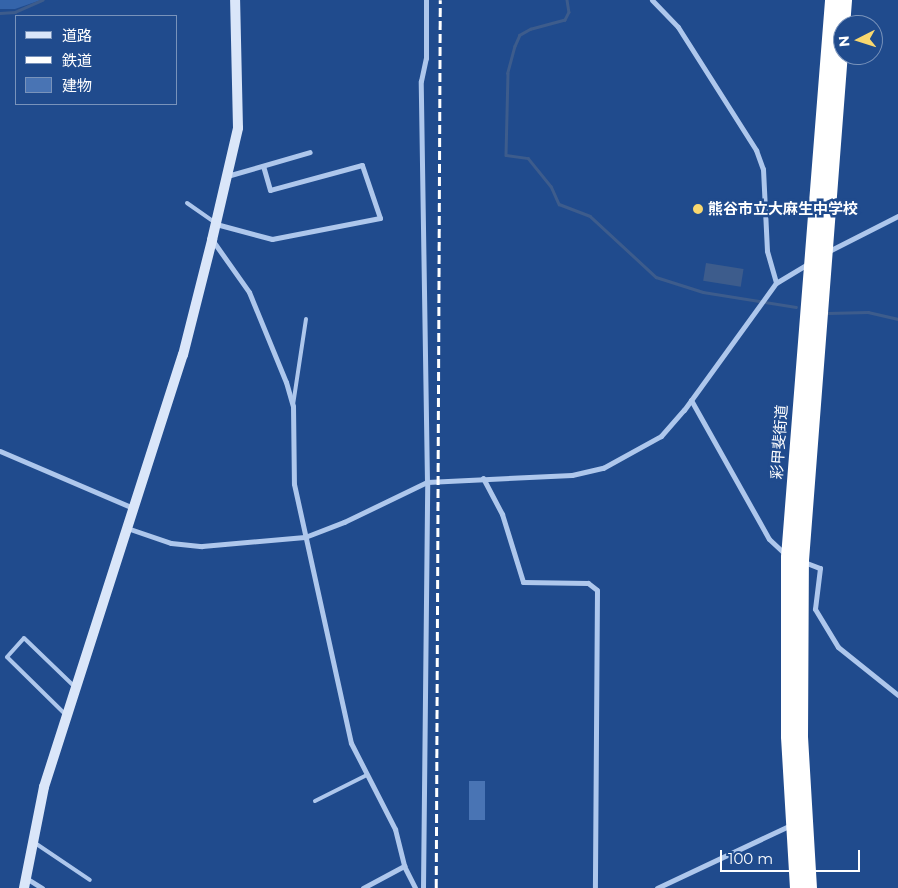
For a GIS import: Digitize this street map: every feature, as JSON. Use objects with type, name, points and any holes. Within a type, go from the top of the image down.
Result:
[{"type":"highway","name":"彩甲斐街道","points":[[797,888],[795,559],[817,258],[832,0]]},
{"type":"highway","name":"彩甲斐街道","points":[[817,258],[844,0]]},
{"type":"highway","name":"彩甲斐街道","points":[[798,824],[810,888]]},
{"type":"street","points":[[42,888],[25,883],[44,788],[183,355],[238,128],[235,0]]},
{"type":"street","points":[[423,888],[428,482],[421,81],[426,58],[426,0]]},
{"type":"street","points":[[652,0],[678,27],[756,150],[763,169],[767,251],[776,283]]},
{"type":"street","points":[[227,176],[310,152]]},
{"type":"street","points":[[216,224],[272,239],[380,218],[362,165],[270,190],[263,166]]},
{"type":"street","points":[[127,528],[171,544],[202,546],[305,537],[344,522],[428,482],[572,475],[603,468],[661,436],[691,400],[755,307],[776,283],[817,258],[898,216]]},
{"type":"street","points":[[212,240],[249,292],[293,406],[294,484],[351,743],[395,829],[404,866],[415,888]]},
{"type":"street","points":[[691,400],[769,539],[795,559],[820,568],[815,610],[838,647],[898,695]]},
{"type":"street","points":[[0,451],[133,508]]},
{"type":"street","points":[[483,478],[502,514],[523,582],[588,583],[597,590],[595,888]]},
{"type":"street","points":[[657,888],[798,824]]},
{"type":"street","points":[[364,888],[404,866]]},
{"type":"lane","points":[[187,203],[216,224]]},
{"type":"lane","points":[[293,406],[306,318]]},
{"type":"lane","points":[[66,715],[7,656],[24,638],[75,687]]},
{"type":"lane","points":[[315,801],[367,775]]},
{"type":"lane","points":[[33,841],[90,880]]},
{"type":"shaded area","points":[[0,0],[41,0],[15,9],[0,9]]},
{"type":"shaded area","points":[[706,263],[744,269],[741,287],[703,281]]},
{"type":"building","points":[[469,781],[485,781],[485,820],[469,820]]},
{"type":"waterway","points":[[0,13],[15,12],[42,0]]},
{"type":"waterway","points":[[567,0],[569,12],[565,20],[531,29],[520,35],[515,46],[508,73],[506,155],[528,158],[551,186],[559,204],[590,216],[656,277],[703,292],[796,307]]},
{"type":"waterway","points":[[828,313],[868,312],[898,319]]},
{"type":"railway","points":[[436,888],[440,0]]},
{"type":"place","name":"熊谷市立大麻生中学校","points":[[698,209]]}]
